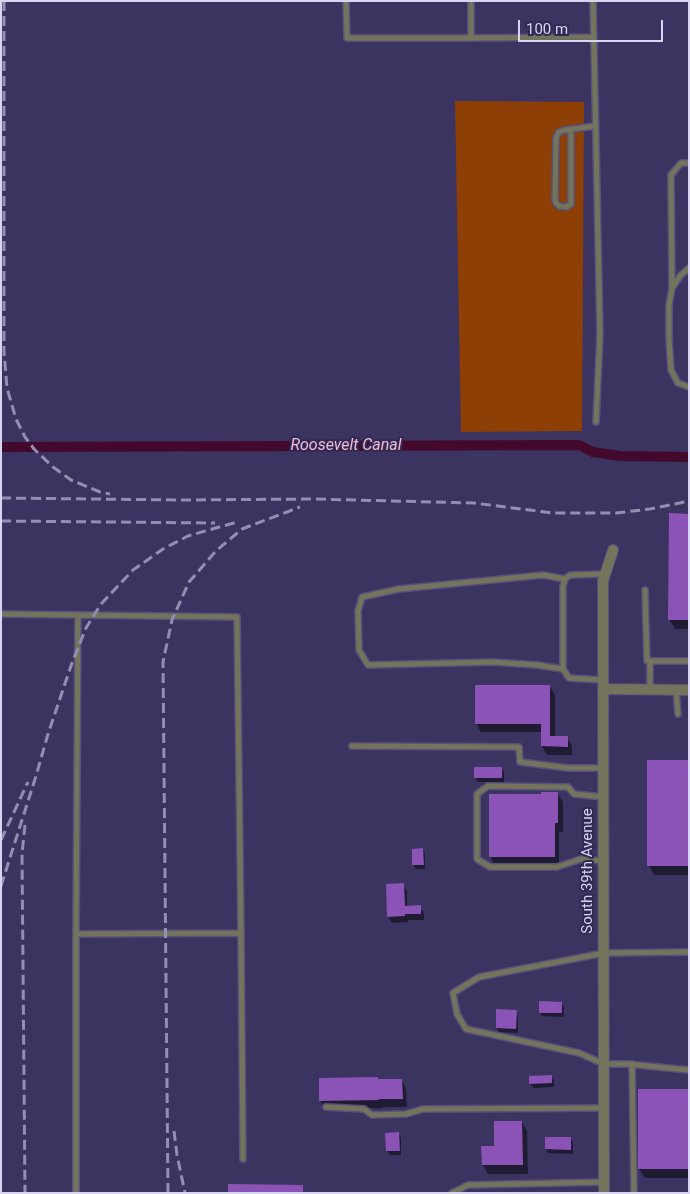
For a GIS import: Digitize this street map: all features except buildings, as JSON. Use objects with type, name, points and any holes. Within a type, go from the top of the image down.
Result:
[{"type":"street","name":"South 39th Avenue","points":[[604,1193],[603,581],[613,550]]},
{"type":"street","points":[[603,685],[650,690],[689,690]]},
{"type":"lane","points":[[346,1],[347,38],[594,38]]},
{"type":"lane","points":[[471,1],[471,38]]},
{"type":"lane","points":[[594,1],[600,334],[596,422]]},
{"type":"lane","points":[[571,129],[571,204],[559,206],[555,200],[556,138],[559,132],[571,129],[595,126]]},
{"type":"lane","points":[[689,163],[681,163],[671,175],[672,288],[669,305],[669,338],[672,370],[678,383],[689,387]]},
{"type":"lane","points":[[672,288],[681,275],[689,268]]},
{"type":"lane","points":[[603,685],[569,678],[563,669],[562,586],[570,575],[606,574]]},
{"type":"lane","points":[[563,669],[493,662],[368,665],[358,650],[358,612],[362,597],[399,589],[543,575],[566,579]]},
{"type":"lane","points":[[645,590],[647,661],[689,661]]},
{"type":"lane","points":[[1,614],[237,617],[243,1158]]},
{"type":"lane","points":[[76,1193],[78,614]]},
{"type":"lane","points":[[650,661],[650,690]]},
{"type":"lane","points":[[676,690],[678,714]]},
{"type":"lane","points":[[352,746],[519,747],[520,762],[568,768],[603,768]]},
{"type":"lane","points":[[603,797],[574,794],[568,787],[488,786],[477,794],[478,859],[490,867],[557,867],[581,859],[603,861]]},
{"type":"lane","points":[[76,934],[241,933]]},
{"type":"lane","points":[[689,952],[604,952],[479,977],[453,993],[457,1014],[466,1029],[579,1053],[604,1064],[632,1064],[689,1070]]},
{"type":"lane","points":[[632,1064],[634,1193]]},
{"type":"lane","points":[[326,1107],[364,1109],[372,1115],[406,1114],[423,1109],[604,1108]]},
{"type":"lane","points":[[452,1193],[468,1185],[604,1182]]},
{"type":"shaded area","points":[[455,101],[584,102],[582,431],[461,432]]},
{"type":"waterway","name":"Roosevelt Canal","points":[[1,447],[579,445],[593,452],[620,456],[689,457]]},
{"type":"railway","points":[[4,1],[4,352],[7,388],[16,419],[25,437],[34,449],[53,467],[71,480],[110,494]]},
{"type":"railway","points":[[1,498],[314,499],[474,503],[553,513],[616,513],[650,509],[689,501]]},
{"type":"railway","points":[[168,1193],[163,662],[172,620],[189,582],[216,551],[242,529],[300,507]]},
{"type":"railway","points":[[1,521],[215,523]]},
{"type":"railway","points":[[1,886],[72,663],[86,628],[101,604],[133,570],[163,549],[188,536],[237,522]]},
{"type":"railway","points":[[1,840],[28,782]]},
{"type":"railway","points":[[25,825],[22,854],[25,1193]]},
{"type":"railway","points":[[174,1131],[185,1193]]}]
